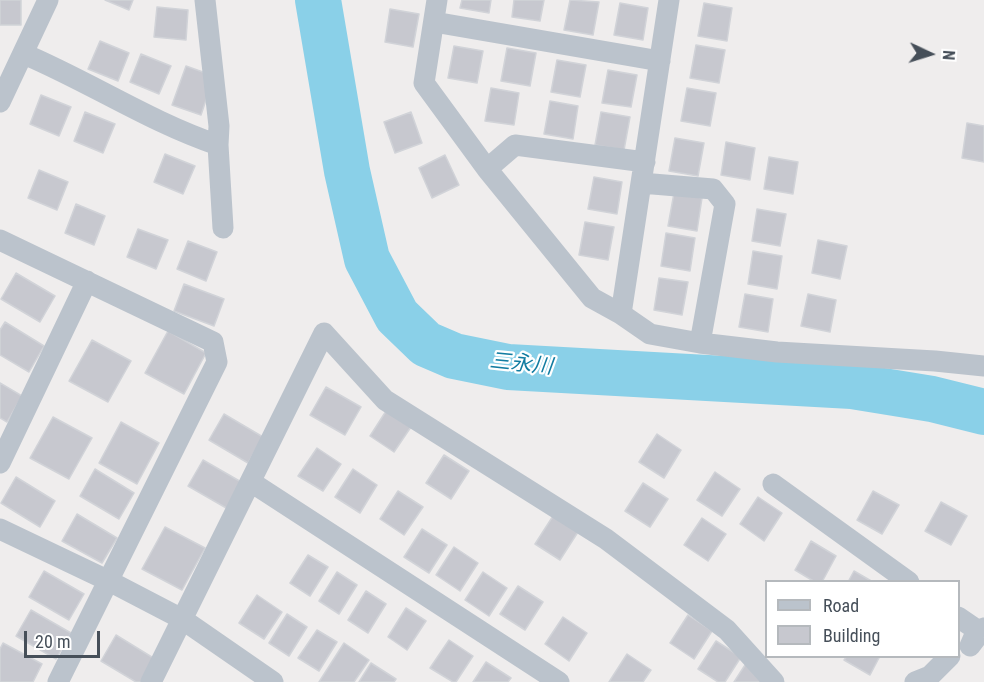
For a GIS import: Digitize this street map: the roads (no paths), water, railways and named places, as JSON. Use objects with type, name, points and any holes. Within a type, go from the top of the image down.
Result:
[{"type":"street","points":[[0,102],[48,0]]},
{"type":"street","points":[[205,0],[219,126],[223,228]]},
{"type":"street","points":[[437,0],[424,83],[487,169],[592,298],[650,334],[700,343],[777,352],[984,366]]},
{"type":"street","points":[[621,314],[669,0]]},
{"type":"street","points":[[434,22],[660,61]]},
{"type":"street","points":[[24,54],[186,134],[218,145]]},
{"type":"street","points":[[487,169],[515,145],[645,162]]},
{"type":"street","points":[[641,183],[713,189],[725,204],[700,343]]},
{"type":"street","points":[[0,240],[213,342],[217,362],[58,682]]},
{"type":"street","points":[[0,463],[87,281]]},
{"type":"street","points":[[151,682],[324,333],[384,400],[606,539],[727,630],[774,682]]},
{"type":"street","points":[[251,482],[559,682]]},
{"type":"street","points":[[773,484],[906,580]]},
{"type":"street","points":[[0,530],[109,581],[182,620],[273,682]]},
{"type":"street","points":[[960,618],[980,629],[960,646]]},
{"type":"street","points":[[915,682],[930,676],[949,658]]},
{"type":"waterway","name":"三永川","points":[[318,0],[347,171],[367,259],[397,316],[426,344],[454,356],[508,367],[852,386],[932,399],[984,412]]}]
